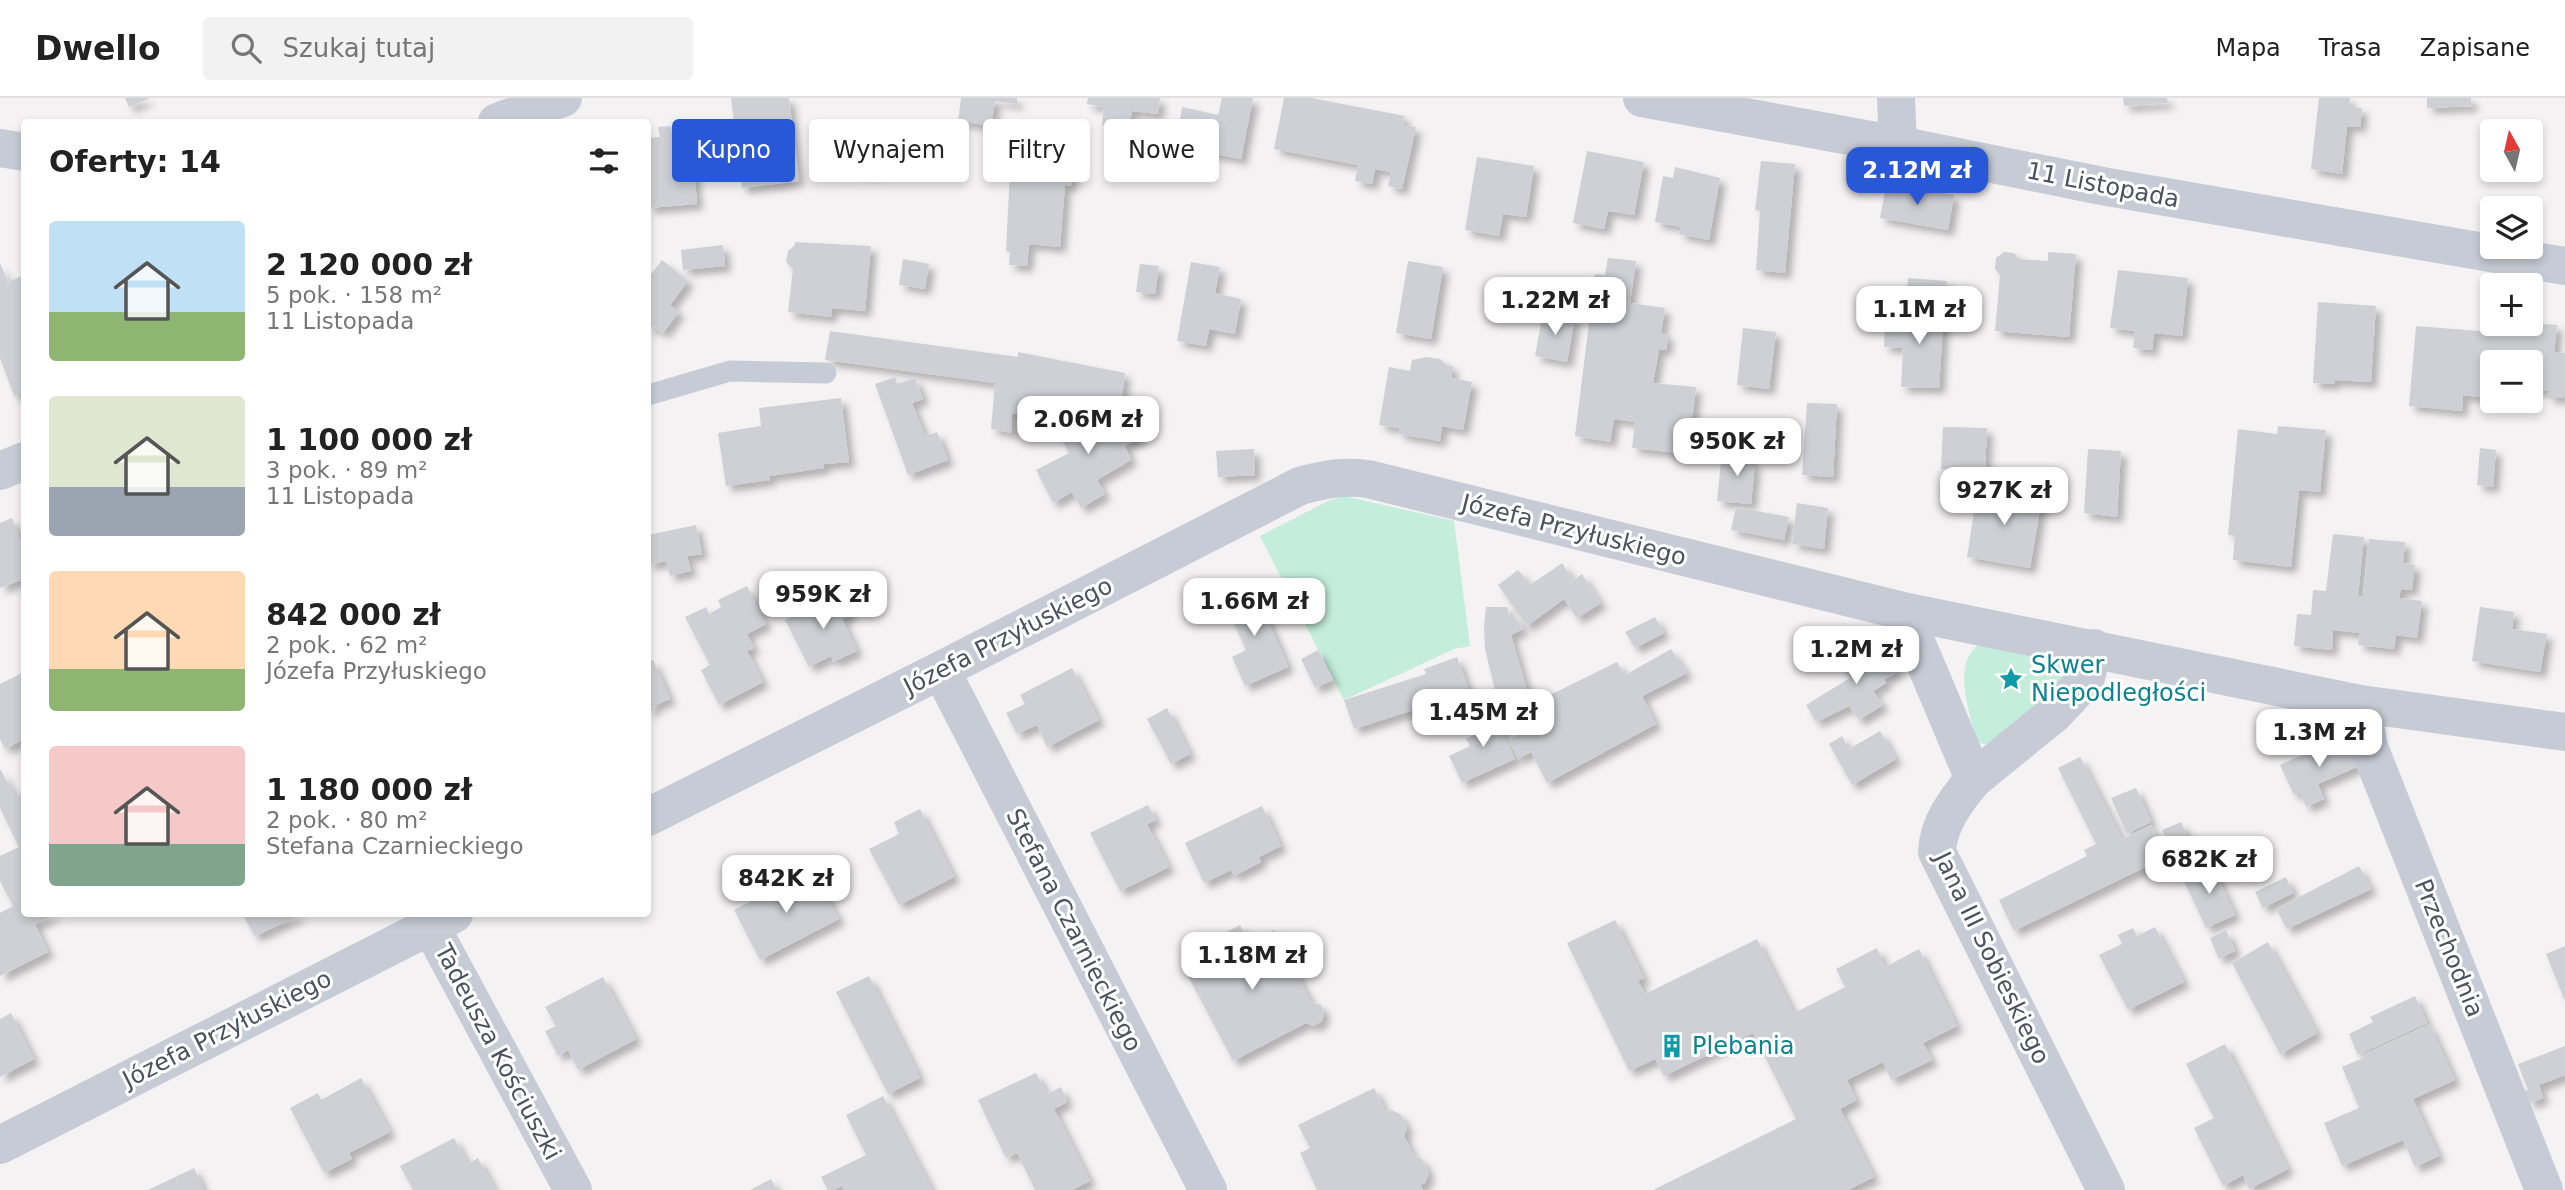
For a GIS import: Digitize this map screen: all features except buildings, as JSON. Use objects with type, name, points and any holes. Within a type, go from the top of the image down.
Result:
[{"type":"street","points":[[505,119],[563,98]]},
{"type":"street","name":"11 Listopada","points":[[1642,98],[2102,186],[2565,266]]},
{"type":"street","points":[[1896,98],[1898,145]]},
{"type":"street","points":[[0,148],[21,152]]},
{"type":"street","points":[[0,471],[21,462]]},
{"type":"street","name":"Józefa Przyłuskiego","points":[[651,815],[1300,486],[1325,478],[1345,476],[1368,479],[1903,611],[2361,704],[2565,733]]},
{"type":"street","points":[[1903,611],[1974,779]]},
{"type":"street","name":"Jana III Sobieskiego","points":[[2094,648],[2085,681],[2077,690],[2054,715],[1974,779],[1954,803],[1938,838],[1937,852],[2106,1190]]},
{"type":"street","name":"Stefana Czarnieckiego","points":[[941,670],[1208,1190]]},
{"type":"street","name":"Przechodnia","points":[[2361,704],[2369,747],[2544,1190]]},
{"type":"street","name":"Józefa Przyłuskiego","points":[[0,1145],[436,917]]},
{"type":"street","name":"Tadeusza Kościuszki","points":[[436,917],[573,1190]]},
{"type":"lane","points":[[651,394],[730,371],[826,373]]},
{"type":"green space","points":[[1344,496],[1454,521],[1470,646],[1454,649],[1344,700],[1260,536],[1330,500]]},
{"type":"green space","points":[[1981,643],[2065,661],[2069,669],[2065,688],[1987,745],[1977,742],[1967,703],[1964,675],[1966,663]]},
{"type":"place","name":"Skwer Niepodległości","points":[[2011,679]]},
{"type":"place","name":"Plebania","points":[[1672,1046]]}]
